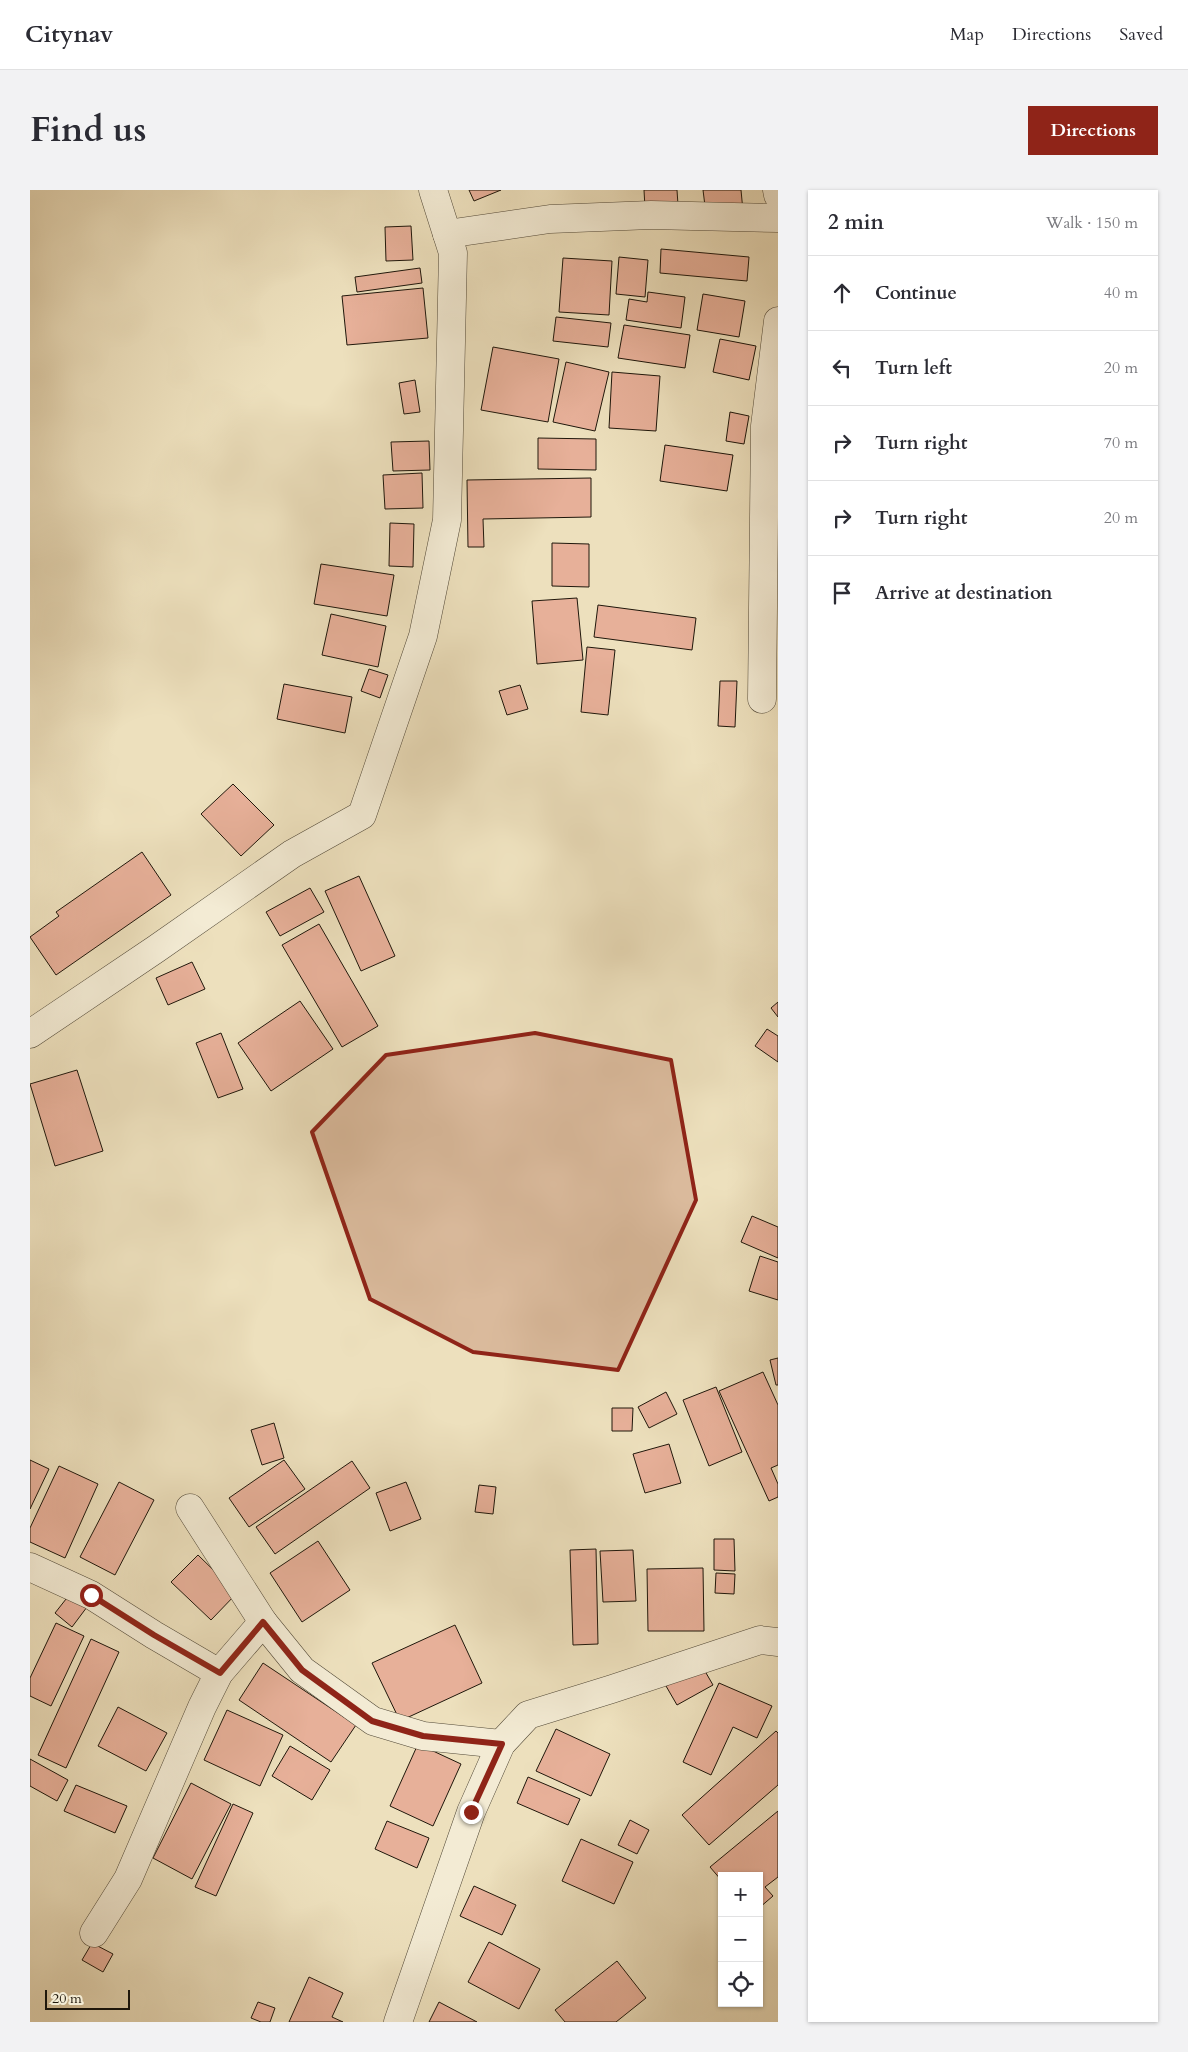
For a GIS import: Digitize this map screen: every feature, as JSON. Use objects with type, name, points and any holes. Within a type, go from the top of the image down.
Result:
[{"type":"street","points":[[30,1034],[292,854],[362,815],[423,636],[447,520],[453,253],[433,190]]},
{"type":"street","points":[[777,190],[778,195]]},
{"type":"street","points":[[447,234],[550,219],[651,215],[778,218]]},
{"type":"street","points":[[762,699],[764,426],[778,321]]},
{"type":"street","points":[[190,1508],[263,1622],[302,1670],[372,1721],[423,1736],[502,1744]]},
{"type":"street","points":[[30,1566],[91,1595],[154,1635],[220,1673]]},
{"type":"street","points":[[94,1933],[128,1879],[202,1707],[220,1673],[263,1622]]},
{"type":"street","points":[[398,2022],[471,1812],[502,1744],[528,1715],[760,1640],[778,1642]]},
{"type":"highlighted area","points":[[535,1033],[671,1060],[696,1200],[618,1370],[473,1352],[370,1299],[312,1132],[386,1055]]},
{"type":"building","points":[[469,190],[501,190],[474,201]]},
{"type":"building","points":[[644,190],[677,190],[678,205],[645,208]]},
{"type":"building","points":[[703,190],[741,190],[743,211],[706,214]]},
{"type":"building","points":[[411,226],[413,260],[386,261],[385,227]]},
{"type":"building","points":[[661,249],[749,257],[747,281],[660,273]]},
{"type":"building","points":[[619,257],[648,260],[645,297],[616,294]]},
{"type":"building","points":[[563,258],[612,261],[609,315],[559,312]]},
{"type":"building","points":[[420,268],[422,283],[357,292],[355,277]]},
{"type":"building","points":[[423,288],[428,338],[347,345],[342,296]]},
{"type":"building","points":[[648,292],[685,297],[681,328],[626,320],[629,299],[647,302]]},
{"type":"building","points":[[703,294],[745,301],[739,337],[697,330]]},
{"type":"building","points":[[556,317],[611,323],[608,347],[553,341]]},
{"type":"building","points":[[624,325],[690,335],[685,368],[618,358]]},
{"type":"building","points":[[720,339],[756,346],[749,380],[713,372]]},
{"type":"building","points":[[493,347],[559,359],[548,422],[481,410]]},
{"type":"building","points":[[566,362],[609,372],[595,431],[553,422]]},
{"type":"building","points":[[612,372],[660,376],[656,431],[609,428]]},
{"type":"building","points":[[415,380],[420,412],[404,414],[399,383]]},
{"type":"building","points":[[730,412],[749,416],[744,444],[726,441]]},
{"type":"building","points":[[538,438],[596,439],[596,470],[538,469]]},
{"type":"building","points":[[429,441],[430,470],[393,471],[391,442]]},
{"type":"building","points":[[665,445],[733,455],[727,491],[660,481]]},
{"type":"building","points":[[422,473],[423,508],[385,509],[383,475]]},
{"type":"building","points":[[591,478],[591,517],[483,519],[484,547],[468,547],[467,480]]},
{"type":"building","points":[[390,523],[414,524],[413,567],[389,566]]},
{"type":"building","points":[[552,543],[589,544],[589,587],[552,586]]},
{"type":"building","points":[[321,564],[394,575],[387,616],[314,604]]},
{"type":"building","points":[[577,598],[583,660],[537,664],[532,601]]},
{"type":"building","points":[[598,605],[696,618],[692,650],[594,637]]},
{"type":"building","points":[[331,614],[386,626],[378,667],[322,655]]},
{"type":"building","points":[[587,647],[615,650],[608,715],[581,712]]},
{"type":"building","points":[[369,669],[388,675],[380,698],[361,691]]},
{"type":"building","points":[[720,681],[737,681],[735,727],[718,726]]},
{"type":"building","points":[[284,684],[352,697],[345,733],[277,719]]},
{"type":"building","points":[[520,685],[528,709],[507,715],[499,691]]},
{"type":"building","points":[[233,784],[274,825],[241,856],[201,814]]},
{"type":"building","points":[[142,852],[171,895],[56,975],[30,937],[59,916],[56,912]]},
{"type":"building","points":[[359,876],[395,956],[361,971],[325,891]]},
{"type":"building","points":[[310,888],[324,912],[280,936],[266,912]]},
{"type":"building","points":[[319,924],[378,1026],[342,1047],[282,945]]},
{"type":"building","points":[[192,962],[205,989],[168,1005],[156,978]]},
{"type":"building","points":[[300,1001],[333,1049],[271,1091],[238,1043]]},
{"type":"building","points":[[778,1002],[778,1017],[771,1008]]},
{"type":"building","points":[[767,1029],[778,1036],[778,1062],[755,1046]]},
{"type":"building","points":[[221,1033],[243,1089],[218,1098],[196,1043]]},
{"type":"building","points":[[77,1070],[103,1151],[55,1166],[30,1084]]},
{"type":"building","points":[[752,1216],[778,1227],[778,1258],[741,1242]]},
{"type":"building","points":[[760,1256],[778,1262],[778,1300],[749,1291]]},
{"type":"building","points":[[778,1358],[778,1385],[776,1385],[770,1360]]},
{"type":"building","points":[[763,1372],[778,1405],[778,1465],[771,1468],[778,1484],[778,1497],[769,1501],[719,1391]]},
{"type":"building","points":[[716,1387],[742,1452],[709,1466],[683,1400]]},
{"type":"building","points":[[666,1392],[677,1414],[649,1428],[638,1407]]},
{"type":"building","points":[[612,1408],[633,1408],[632,1431],[612,1431]]},
{"type":"building","points":[[274,1423],[284,1458],[262,1465],[251,1430]]},
{"type":"building","points":[[669,1444],[681,1483],[645,1493],[633,1454]]},
{"type":"building","points":[[30,1460],[49,1469],[30,1509]]},
{"type":"building","points":[[284,1460],[305,1489],[249,1527],[229,1498]]},
{"type":"building","points":[[352,1461],[370,1488],[275,1554],[256,1527]]},
{"type":"building","points":[[59,1466],[98,1484],[65,1558],[30,1542],[30,1528]]},
{"type":"building","points":[[119,1482],[154,1500],[115,1575],[80,1557]]},
{"type":"building","points":[[406,1482],[421,1519],[390,1531],[376,1493]]},
{"type":"building","points":[[479,1485],[496,1487],[493,1514],[475,1512]]},
{"type":"building","points":[[714,1539],[734,1539],[735,1571],[714,1570]]},
{"type":"building","points":[[318,1541],[350,1590],[302,1622],[270,1573]]},
{"type":"building","points":[[596,1549],[598,1644],[573,1645],[570,1550]]},
{"type":"building","points":[[633,1550],[636,1601],[603,1602],[600,1551]]},
{"type":"building","points":[[198,1555],[237,1593],[211,1620],[171,1582]]},
{"type":"building","points":[[703,1568],[704,1631],[648,1631],[647,1569]]},
{"type":"building","points":[[716,1573],[735,1574],[734,1594],[715,1593]]},
{"type":"building","points":[[70,1594],[87,1607],[72,1627],[55,1613]]},
{"type":"building","points":[[56,1623],[84,1636],[51,1706],[30,1696],[30,1678]]},
{"type":"building","points":[[455,1625],[482,1683],[400,1721],[372,1663]]},
{"type":"building","points":[[91,1639],[119,1652],[66,1768],[38,1755]]},
{"type":"building","points":[[263,1663],[356,1725],[331,1762],[239,1700]]},
{"type":"building","points":[[702,1666],[713,1685],[677,1705],[666,1686]]},
{"type":"building","points":[[719,1683],[772,1706],[757,1738],[733,1727],[711,1775],[683,1762]]},
{"type":"building","points":[[118,1707],[167,1733],[146,1771],[98,1746]]},
{"type":"building","points":[[227,1710],[283,1735],[260,1786],[204,1760]]},
{"type":"building","points":[[556,1729],[610,1754],[591,1796],[536,1771]]},
{"type":"building","points":[[776,1731],[778,1733],[778,1785],[709,1845],[682,1815]]},
{"type":"building","points":[[418,1744],[461,1764],[433,1826],[390,1806]]},
{"type":"building","points":[[290,1746],[330,1770],[312,1800],[272,1776]]},
{"type":"building","points":[[30,1759],[68,1780],[57,1801],[30,1786]]},
{"type":"building","points":[[528,1777],[580,1799],[568,1825],[517,1803]]},
{"type":"building","points":[[191,1783],[231,1804],[192,1879],[153,1858]]},
{"type":"building","points":[[76,1785],[127,1806],[115,1833],[64,1811]]},
{"type":"building","points":[[233,1804],[253,1813],[216,1896],[195,1887]]},
{"type":"building","points":[[778,1811],[778,1877],[765,1887],[773,1896],[763,1905],[763,1872],[718,1872],[718,1876],[710,1867]]},
{"type":"building","points":[[630,1820],[649,1830],[637,1854],[618,1845]]},
{"type":"building","points":[[387,1821],[429,1838],[417,1868],[375,1849]]},
{"type":"building","points":[[581,1839],[633,1862],[614,1904],[562,1881]]},
{"type":"building","points":[[474,1886],[516,1905],[502,1935],[460,1916]]},
{"type":"building","points":[[489,1942],[540,1969],[519,2009],[468,1982]]},
{"type":"building","points":[[92,1943],[113,1954],[103,1972],[82,1960]]},
{"type":"building","points":[[617,1961],[646,1998],[616,2022],[565,2022],[555,2010]]},
{"type":"building","points":[[309,1977],[343,1993],[332,2017],[343,2022],[289,2022]]},
{"type":"building","points":[[258,2002],[275,2008],[270,2022],[261,2022],[251,2018]]},
{"type":"building","points":[[439,2002],[477,2022],[429,2022]]},
{"type":"route","points":[[91,1595],[154,1635],[220,1673],[263,1622],[302,1670],[372,1721],[423,1736],[502,1744],[471,1812]]}]
